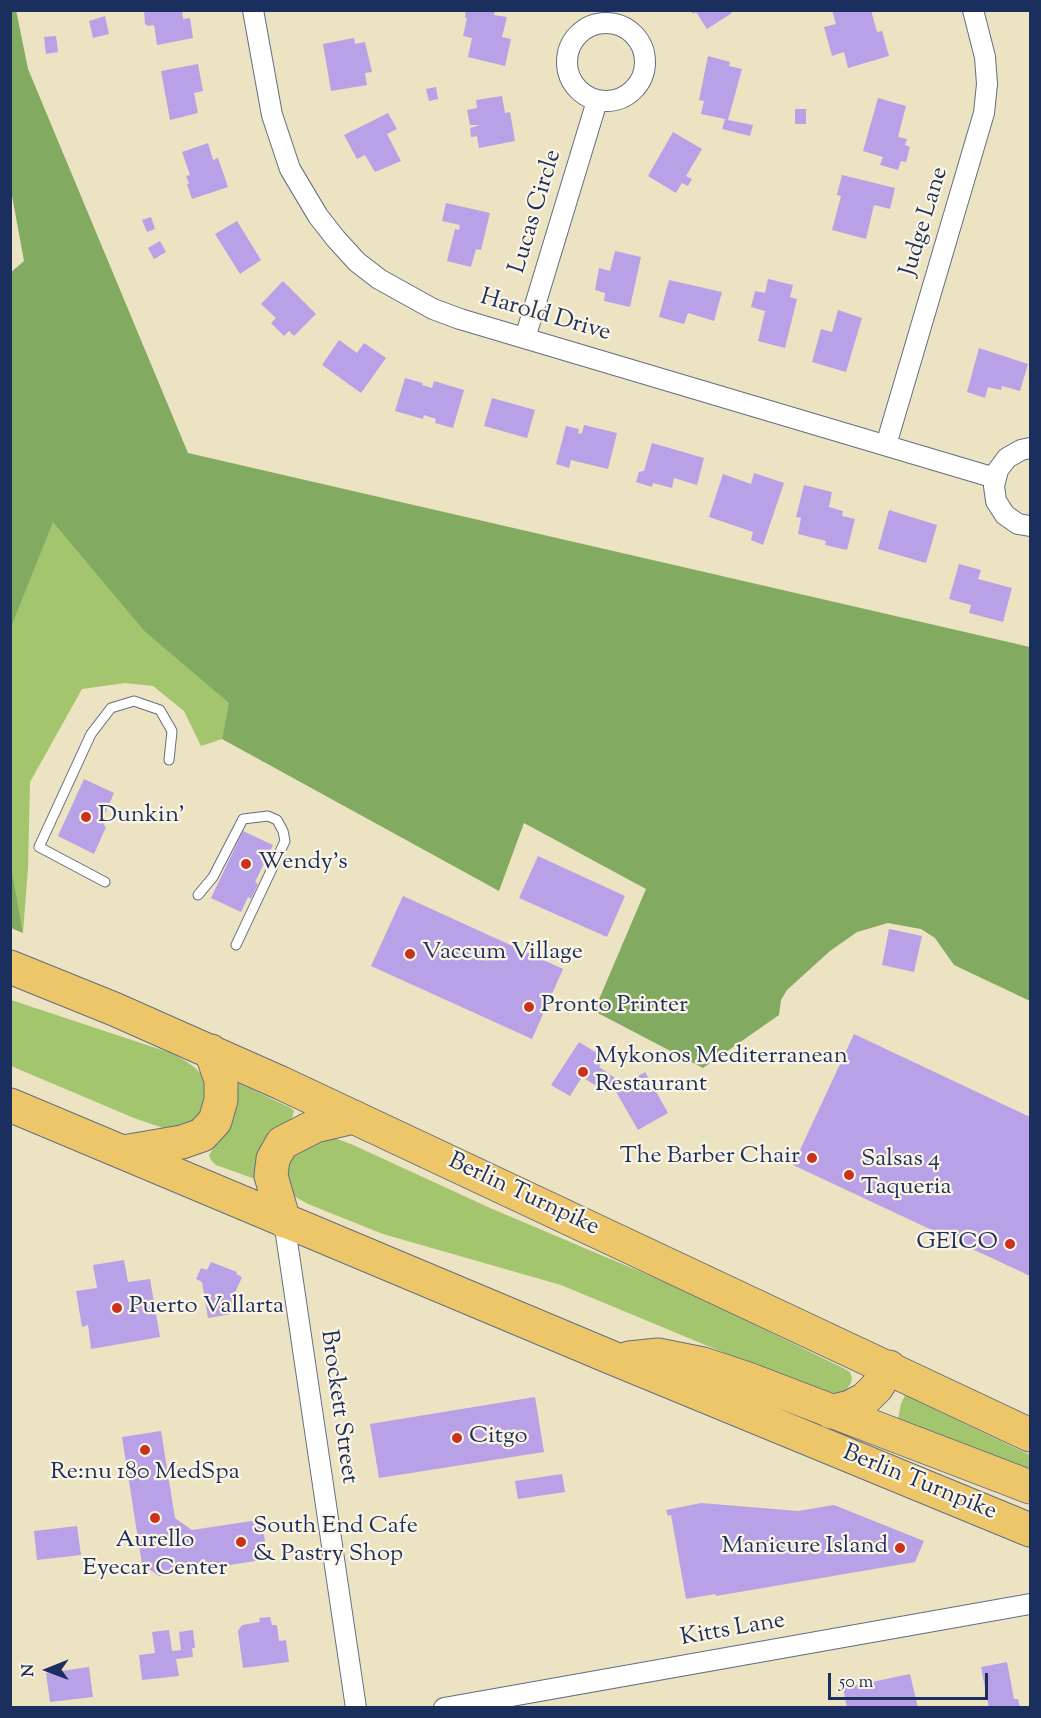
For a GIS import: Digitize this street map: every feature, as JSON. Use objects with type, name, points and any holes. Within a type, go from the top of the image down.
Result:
[{"type":"highway","name":"Berlin Turnpike","points":[[10,967],[103,1004],[354,1117],[1030,1435]]},
{"type":"highway","points":[[123,1152],[182,1142],[202,1136],[216,1121],[221,1100],[221,1080],[212,1052]]},
{"type":"highway","name":"Berlin Turnpike","points":[[10,1105],[1030,1530]]},
{"type":"highway","points":[[284,1221],[271,1176],[273,1158],[282,1143],[315,1126],[354,1117]]},
{"type":"highway","points":[[615,1359],[658,1355],[703,1364],[748,1379],[1030,1487]]},
{"type":"highway","points":[[831,1412],[850,1407],[865,1399],[877,1387],[889,1367]]},
{"type":"street","name":"Harold Drive","points":[[253,10],[272,115],[286,160],[302,192],[318,216],[357,262],[379,279],[433,309],[460,319],[995,478]]},
{"type":"street","name":"Judge Lane","points":[[886,446],[984,113],[987,84],[985,57],[973,10]]},
{"type":"street","points":[[603,22],[618,25],[631,32],[640,44],[645,58],[644,73],[637,86],[626,96],[612,101],[597,100],[583,94],[572,84],[567,70],[567,55],[572,41],[582,30],[603,22]]},
{"type":"street","name":"Lucas Circle","points":[[525,338],[597,100]]},
{"type":"street","points":[[1030,448],[1007,458],[995,478],[994,494],[1000,509],[1011,520],[1030,526]]},
{"type":"street","name":"Brockett Street","points":[[284,1221],[356,1707]]},
{"type":"street","name":"Kitts Lane","points":[[444,1707],[1030,1604]]},
{"type":"lane","points":[[105,882],[39,847],[91,734],[111,708],[134,701],[160,710],[172,731],[169,760]]},
{"type":"lane","points":[[198,895],[213,877],[243,819],[267,816],[277,820],[283,831],[285,842],[236,945]]},
{"type":"green space","points":[[16,10],[28,69],[188,453],[1030,647],[1030,1001],[954,965],[935,938],[921,929],[888,923],[857,932],[830,951],[787,990],[781,1000],[779,1015],[703,1068],[594,1011],[646,889],[524,823],[499,891],[222,739],[229,703],[144,631],[53,522],[11,627],[10,273],[24,261],[10,185],[10,11]]},
{"type":"green space","points":[[53,521],[144,631],[230,703],[222,739],[201,746],[184,711],[153,686],[125,683],[82,689],[30,782],[28,868],[23,933],[10,868],[10,627]]},
{"type":"green space","points":[[11,868],[23,933],[11,928]]},
{"type":"green space","points":[[11,1000],[171,1053],[194,1067],[203,1076],[208,1091],[207,1104],[191,1125],[166,1129],[134,1118],[11,1066]]},
{"type":"green space","points":[[238,1083],[294,1111],[292,1118],[282,1128],[257,1179],[216,1165],[209,1155],[224,1132]]},
{"type":"green space","points":[[319,1139],[337,1139],[351,1144],[490,1208],[686,1291],[845,1369],[850,1372],[851,1383],[846,1390],[825,1393],[561,1285],[383,1234],[308,1204],[294,1196],[286,1182],[290,1159],[302,1146]]},
{"type":"green space","points":[[905,1395],[1030,1455],[1030,1471],[898,1419]]},
{"type":"building","points":[[144,10],[182,10],[183,19],[190,18],[193,38],[157,45],[154,25],[145,24]]},
{"type":"building","points":[[466,10],[495,10],[494,15],[507,17],[502,37],[511,39],[505,66],[468,57],[472,38],[463,36],[467,18],[465,18]]},
{"type":"building","points":[[691,10],[730,10],[732,13],[707,29],[696,12],[693,14]]},
{"type":"building","points":[[832,10],[871,10],[877,32],[882,31],[889,56],[848,68],[844,52],[832,56],[824,27],[836,24]]},
{"type":"building","points":[[105,16],[109,34],[93,38],[89,21]]},
{"type":"building","points":[[56,36],[58,52],[46,54],[44,37]]},
{"type":"building","points":[[354,38],[355,44],[365,42],[372,72],[365,73],[367,85],[331,91],[323,44]]},
{"type":"building","points":[[708,56],[730,62],[729,66],[742,69],[728,120],[753,125],[750,136],[722,129],[725,119],[701,114],[704,101],[699,100]]},
{"type":"building","points":[[198,64],[203,91],[194,93],[198,113],[170,120],[161,71]]},
{"type":"building","points":[[436,87],[438,99],[429,101],[426,89]]},
{"type":"building","points":[[502,96],[505,113],[510,112],[515,141],[479,148],[477,136],[471,137],[470,128],[480,125],[470,125],[467,110],[477,108],[476,100]]},
{"type":"building","points":[[878,98],[906,106],[898,137],[907,139],[905,145],[910,147],[906,162],[901,161],[898,170],[880,165],[883,157],[863,151]]},
{"type":"building","points":[[795,109],[806,109],[806,124],[795,124]]},
{"type":"building","points":[[388,113],[397,129],[387,134],[401,161],[375,172],[365,155],[357,159],[344,135]]},
{"type":"building","points":[[673,132],[702,149],[686,176],[692,179],[688,186],[682,183],[676,193],[648,176]]},
{"type":"building","points":[[208,143],[213,160],[218,158],[228,187],[192,199],[186,176],[190,175],[182,152]]},
{"type":"building","points":[[842,175],[895,188],[890,209],[874,205],[866,239],[832,230],[841,196],[837,195]]},
{"type":"building","points":[[446,203],[490,213],[481,250],[476,249],[471,267],[447,261],[455,229],[459,230],[460,225],[442,221]]},
{"type":"building","points":[[151,217],[155,229],[147,232],[142,220]]},
{"type":"building","points":[[237,221],[261,260],[240,274],[215,234]]},
{"type":"building","points":[[160,241],[166,252],[154,259],[148,248]]},
{"type":"building","points":[[615,251],[641,257],[630,307],[604,301],[605,293],[595,290],[599,268],[610,271]]},
{"type":"building","points":[[768,279],[793,285],[790,297],[797,299],[785,348],[758,341],[765,311],[751,307],[755,291],[765,293]]},
{"type":"building","points":[[669,280],[722,292],[714,321],[688,313],[684,324],[659,317]]},
{"type":"building","points":[[283,281],[316,314],[294,336],[289,331],[284,336],[271,323],[276,318],[261,304]]},
{"type":"building","points":[[838,310],[862,318],[846,372],[812,362],[821,329],[832,332]]},
{"type":"building","points":[[339,340],[357,353],[364,343],[386,358],[361,393],[322,365]]},
{"type":"building","points":[[979,348],[1028,364],[1020,391],[1002,386],[1001,390],[988,387],[985,398],[967,392]]},
{"type":"building","points":[[405,378],[432,388],[434,381],[464,390],[453,428],[435,423],[436,419],[424,415],[423,419],[395,411]]},
{"type":"building","points":[[492,398],[535,410],[527,438],[484,426]]},
{"type":"building","points":[[584,425],[617,433],[608,469],[571,460],[569,468],[556,464],[566,426],[579,429],[578,434],[582,433]]},
{"type":"building","points":[[652,443],[704,458],[697,485],[674,478],[672,488],[653,483],[652,487],[636,482],[639,472],[644,471]]},
{"type":"building","points":[[754,473],[784,483],[763,545],[751,540],[753,532],[709,517],[723,474],[751,484]]},
{"type":"building","points":[[804,485],[832,492],[829,507],[843,511],[842,516],[855,519],[847,550],[825,545],[826,541],[798,534],[801,518],[796,517]]},
{"type":"building","points":[[889,510],[937,525],[926,563],[878,549]]},
{"type":"building","points":[[959,564],[981,570],[978,579],[1012,588],[1003,622],[969,613],[971,605],[949,599]]},
{"type":"building","name":"Dunkin'","points":[[84,779],[114,793],[104,816],[106,827],[94,854],[58,836]]},
{"type":"building","name":"Wendy's","points":[[243,831],[273,845],[255,882],[258,884],[251,899],[248,897],[241,912],[211,898]]},
{"type":"building","points":[[538,856],[625,896],[607,937],[519,898]]},
{"type":"building","points":[[403,896],[563,969],[532,1039],[371,966]]},
{"type":"building","points":[[889,929],[922,936],[914,972],[882,965]]},
{"type":"building","points":[[854,1034],[1030,1117],[1030,1276],[793,1165]]},
{"type":"building","name":"Mykonos Mediterranean Restaurant","points":[[579,1042],[605,1058],[599,1067],[615,1078],[606,1092],[582,1077],[570,1096],[551,1085]]},
{"type":"building","points":[[645,1072],[668,1113],[638,1130],[615,1090]]},
{"type":"building","name":"Puerto Vallarta","points":[[124,1260],[128,1282],[150,1279],[160,1337],[91,1349],[88,1325],[82,1327],[76,1291],[97,1288],[93,1265]]},
{"type":"building","points":[[211,1262],[237,1272],[236,1274],[242,1277],[234,1295],[237,1313],[208,1318],[202,1282],[196,1279],[201,1268],[207,1270]]},
{"type":"building","name":"Citgo","points":[[535,1397],[544,1452],[379,1478],[370,1424]]},
{"type":"building","points":[[161,1431],[175,1518],[192,1530],[252,1521],[263,1529],[268,1559],[159,1576],[142,1564],[122,1437]]},
{"type":"building","points":[[562,1474],[565,1492],[518,1499],[515,1481]]},
{"type":"building","points":[[701,1503],[798,1511],[834,1505],[924,1541],[915,1562],[716,1596],[715,1594],[686,1599],[671,1515],[668,1516],[666,1510]]},
{"type":"building","points":[[77,1526],[81,1555],[37,1560],[34,1531]]},
{"type":"building","points":[[270,1617],[272,1625],[277,1625],[279,1641],[286,1640],[289,1662],[243,1668],[238,1631],[242,1625],[260,1622],[259,1618]]},
{"type":"building","points":[[169,1630],[172,1651],[181,1650],[179,1632],[193,1630],[195,1648],[192,1648],[193,1657],[176,1659],[179,1676],[142,1680],[139,1655],[155,1653],[152,1632]]},
{"type":"building","points":[[1007,1662],[1014,1699],[1018,1699],[1020,1708],[989,1708],[981,1667]]},
{"type":"building","points":[[89,1667],[93,1697],[50,1702],[46,1673]]},
{"type":"building","points":[[910,1674],[918,1708],[847,1708],[843,1688]]},
{"type":"place","name":"Dunkin'","points":[[86,817]]},
{"type":"place","name":"Wendy's","points":[[246,864]]},
{"type":"place","name":"Vaccum Village","points":[[410,954]]},
{"type":"place","name":"Pronto Printer","points":[[529,1007]]},
{"type":"place","name":"Mykonos Mediterranean Restaurant","points":[[583,1072]]},
{"type":"place","name":"The Barber Chair","points":[[812,1158]]},
{"type":"place","name":"Salsas 4 Taqueria","points":[[849,1175]]},
{"type":"place","name":"GEICO","points":[[1010,1244]]},
{"type":"place","name":"Puerto Vallarta","points":[[117,1308]]},
{"type":"place","name":"Citgo","points":[[457,1438]]},
{"type":"place","name":"Re:nu 180 MedSpa","points":[[145,1450]]},
{"type":"place","name":"Aurello Eyecar Center","points":[[155,1518]]},
{"type":"place","name":"South End Cafe & Pastry Shop","points":[[241,1542]]},
{"type":"place","name":"Manicure Island","points":[[900,1548]]}]
